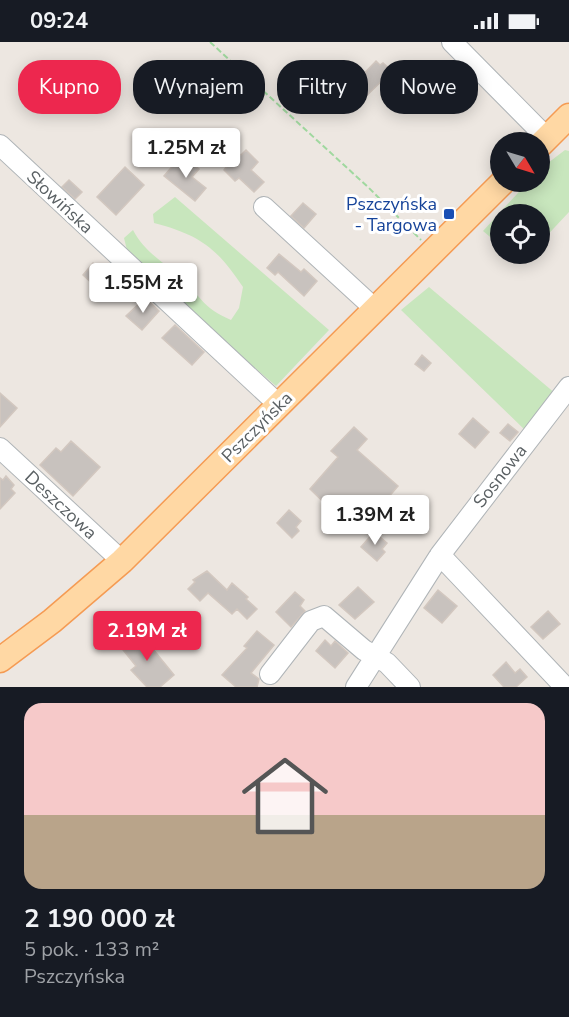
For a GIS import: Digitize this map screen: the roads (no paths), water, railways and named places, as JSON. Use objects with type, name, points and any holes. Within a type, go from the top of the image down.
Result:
[{"type":"main road","name":"Pszczyńska","points":[[0,660],[52,621],[122,561],[493,192]]},
{"type":"street","points":[[452,42],[558,130]]},
{"type":"street","name":"Słowińska","points":[[0,145],[279,405]]},
{"type":"street","points":[[264,207],[375,309]]},
{"type":"street","name":"Sosnowa","points":[[356,687],[440,555],[569,387]]},
{"type":"street","name":"Deszczowa","points":[[0,448],[122,561]]},
{"type":"street","points":[[440,555],[565,687]]},
{"type":"street","points":[[270,674],[311,621],[318,616],[331,620],[364,650],[387,663],[410,687]]},
{"type":"place","name":"Pszczyńska - Targowa","points":[[449,214]]}]
